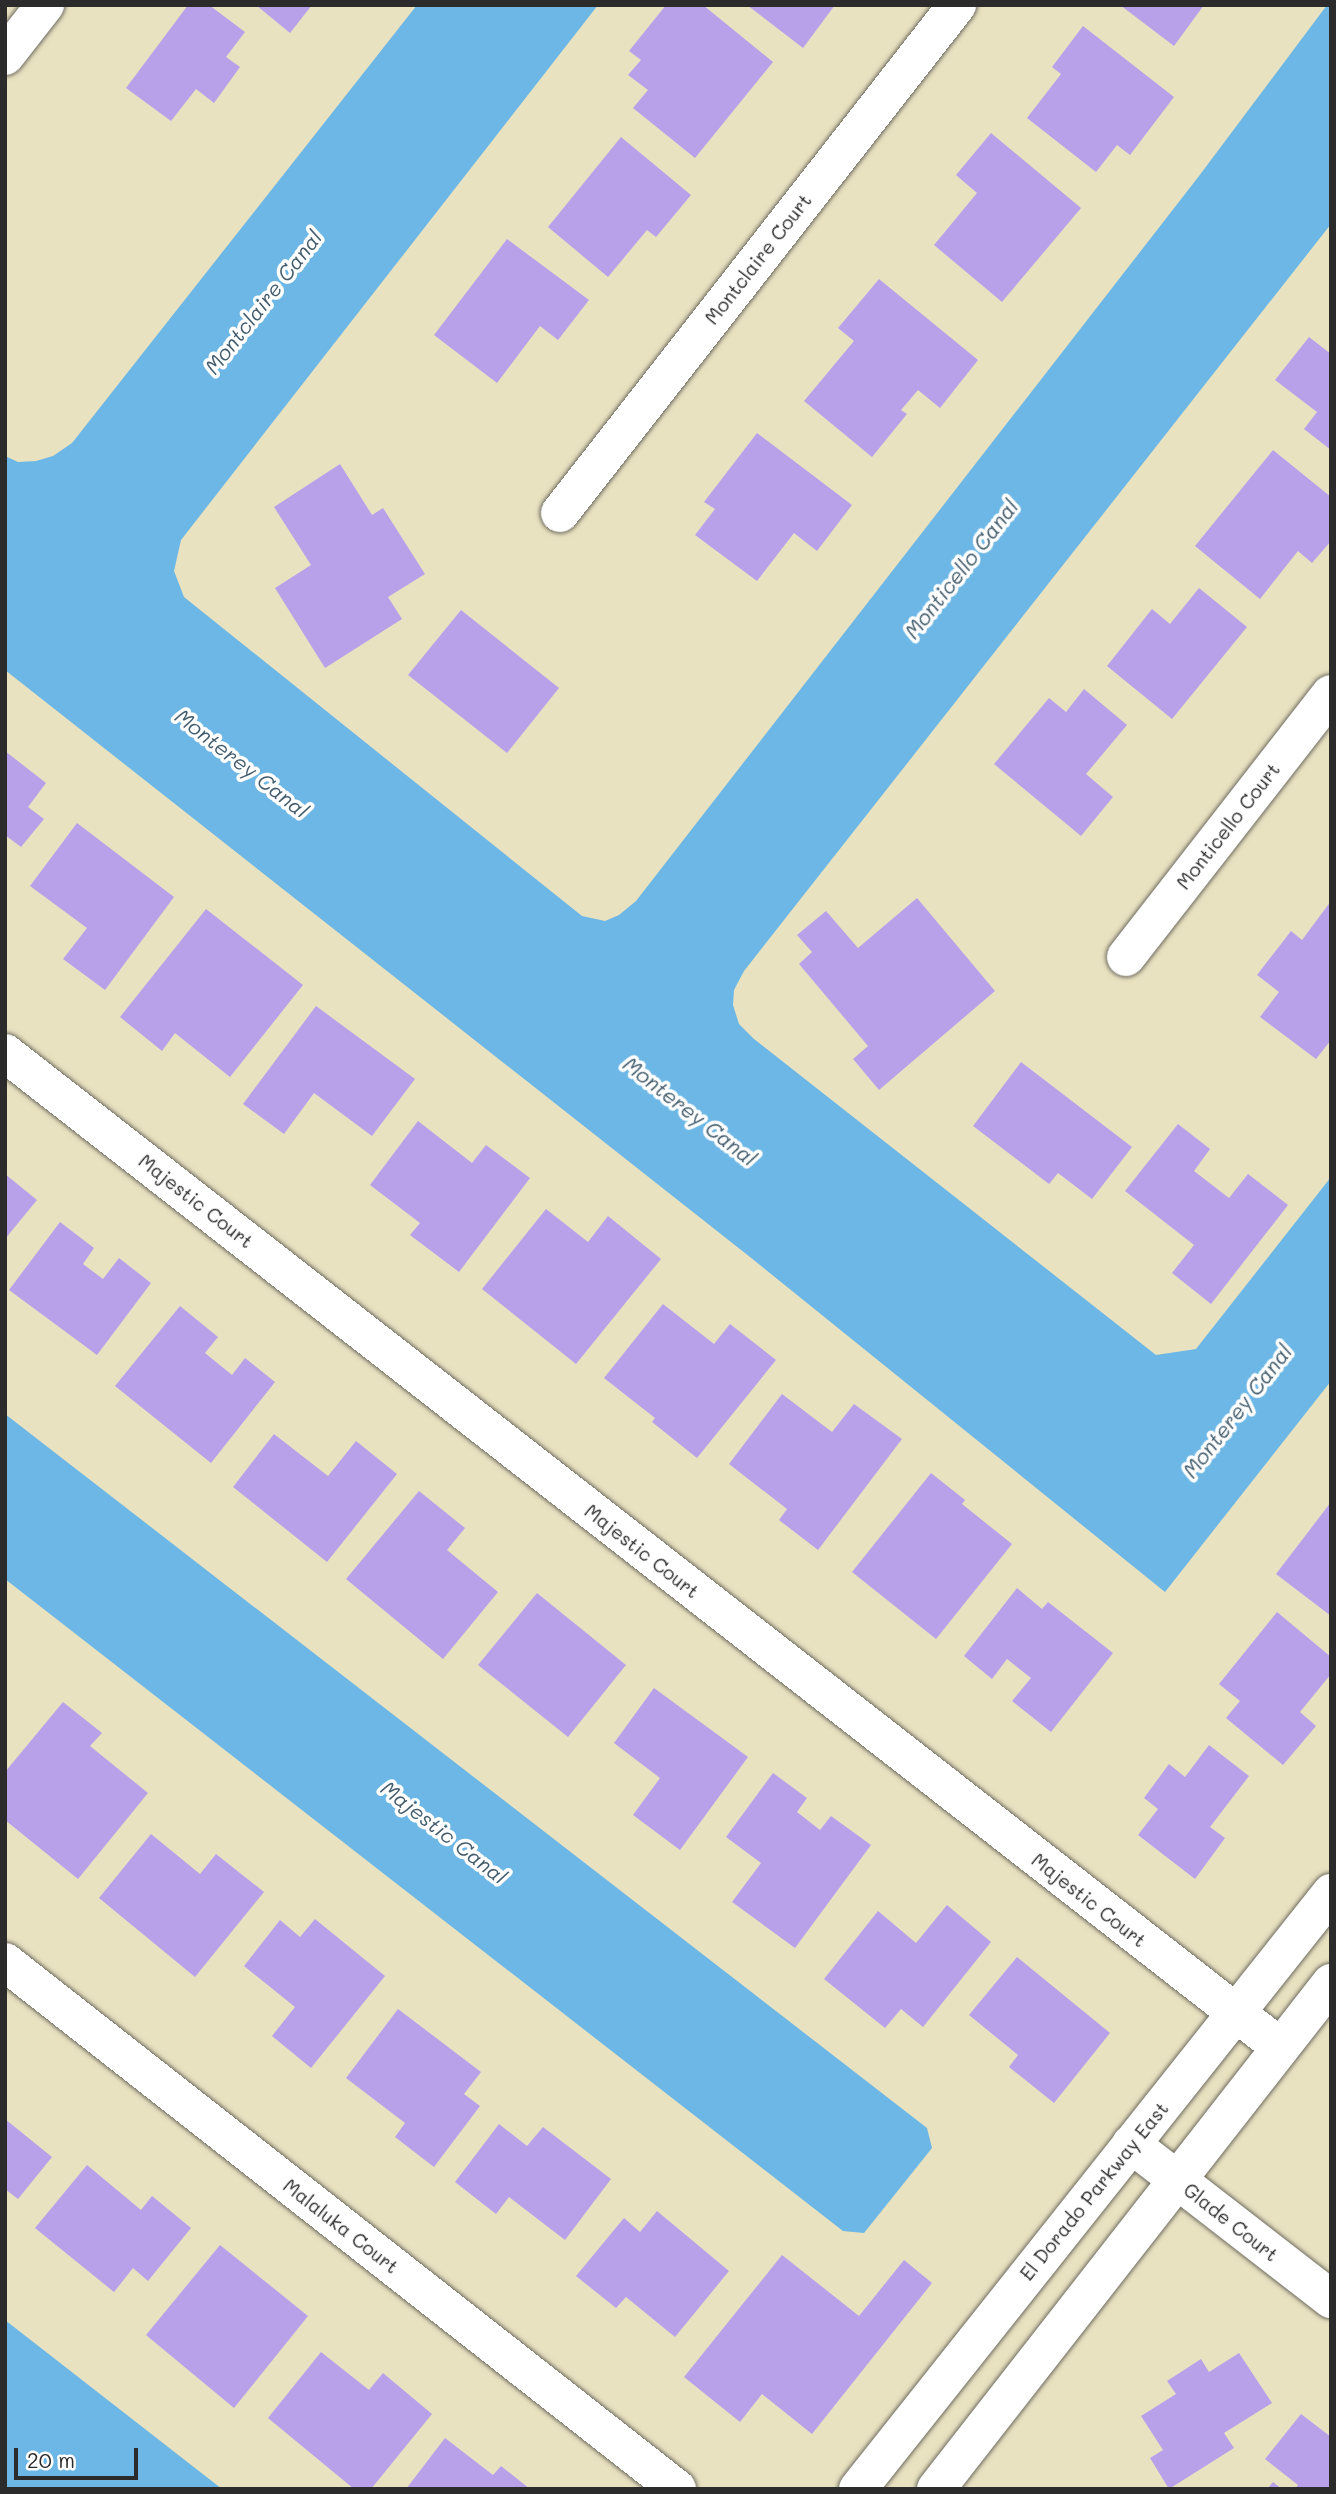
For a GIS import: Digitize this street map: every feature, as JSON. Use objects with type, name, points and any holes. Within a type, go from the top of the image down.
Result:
[{"type":"street","points":[[5,56],[45,5]]},
{"type":"street","name":"Montclaire Court","points":[[560,513],[957,5]]},
{"type":"street","name":"Monticello Court","points":[[1126,957],[1331,694]]},
{"type":"street","name":"Majestic Court","points":[[5,1053],[1280,2047]]},
{"type":"street","name":"El Dorado Parkway East","points":[[858,2489],[1331,1894]]},
{"type":"street","name":"Malaluka Court","points":[[5,1962],[677,2489]]},
{"type":"street","points":[[936,2489],[1331,1983]]},
{"type":"street","name":"Glade Court","points":[[1131,2144],[1331,2299]]},
{"type":"water","points":[[417,5],[598,5],[181,540],[174,571],[184,597],[582,916],[605,921],[619,915],[636,901],[1199,176],[1327,5],[1331,5],[1331,224],[744,971],[734,990],[733,1005],[739,1024],[754,1039],[1156,1355],[1196,1349],[1331,1177],[1331,1381],[1165,1592],[750,1257],[5,670],[5,456],[18,462],[36,461],[53,456],[72,443]]},
{"type":"water","name":"Majestic Canal","points":[[5,1414],[927,2128],[932,2148],[864,2233],[843,2231],[5,1579]]},
{"type":"water","points":[[5,2320],[222,2489],[5,2489]]},
{"type":"building","points":[[188,5],[209,5],[245,32],[226,57],[240,67],[214,103],[196,89],[171,121],[126,88]]},
{"type":"building","points":[[256,5],[312,5],[290,33]]},
{"type":"building","points":[[666,5],[703,5],[773,62],[695,158],[633,108],[648,90],[628,75],[641,60],[629,51]]},
{"type":"building","points":[[747,5],[835,5],[803,48]]},
{"type":"building","points":[[1120,5],[1204,5],[1174,46]]},
{"type":"building","points":[[1083,26],[1174,97],[1130,155],[1117,145],[1096,172],[1027,118],[1061,74],[1052,67]]},
{"type":"building","points":[[991,133],[1081,208],[1002,302],[934,245],[977,193],[956,175]]},
{"type":"building","points":[[621,137],[691,195],[656,237],[647,230],[608,277],[548,227]]},
{"type":"building","points":[[507,239],[589,300],[558,340],[540,326],[497,383],[434,335]]},
{"type":"building","points":[[879,279],[978,360],[940,408],[918,390],[901,410],[907,414],[872,457],[804,401],[854,341],[838,328]]},
{"type":"building","points":[[1309,337],[1331,354],[1331,450],[1304,429],[1317,412],[1275,380]]},
{"type":"building","points":[[757,433],[852,505],[817,551],[794,533],[757,581],[695,535],[715,509],[704,502]]},
{"type":"building","points":[[1273,450],[1331,497],[1331,541],[1312,563],[1298,551],[1260,599],[1195,546]]},
{"type":"building","points":[[340,464],[372,515],[383,508],[425,574],[388,597],[402,619],[325,668],[275,588],[311,565],[274,507]]},
{"type":"building","points":[[1199,588],[1247,627],[1172,719],[1107,666],[1152,609],[1170,624]]},
{"type":"building","points":[[461,610],[559,688],[507,753],[408,675]]},
{"type":"building","points":[[1084,689],[1127,725],[1086,774],[1113,797],[1081,836],[994,764],[1049,698],[1066,712]]},
{"type":"building","points":[[5,751],[46,783],[28,807],[44,819],[21,847],[5,835]]},
{"type":"building","points":[[77,823],[174,897],[105,990],[63,959],[87,928],[30,886]]},
{"type":"building","points":[[917,898],[995,991],[879,1090],[853,1059],[868,1046],[799,964],[812,952],[797,935],[826,911],[858,948]]},
{"type":"building","points":[[1331,901],[1331,1040],[1316,1059],[1260,1017],[1279,992],[1257,975],[1291,931],[1302,940]]},
{"type":"building","points":[[206,909],[303,985],[230,1077],[175,1033],[162,1051],[120,1017]]},
{"type":"building","points":[[316,1006],[415,1079],[372,1136],[314,1093],[284,1134],[243,1104]]},
{"type":"building","points":[[1021,1062],[1132,1147],[1092,1199],[1058,1173],[1049,1184],[973,1126]]},
{"type":"building","points":[[418,1121],[472,1163],[486,1145],[530,1178],[459,1272],[410,1235],[420,1223],[370,1185]]},
{"type":"building","points":[[1178,1124],[1210,1149],[1194,1171],[1229,1198],[1248,1174],[1288,1205],[1211,1304],[1172,1273],[1194,1245],[1125,1191]]},
{"type":"building","points":[[5,1174],[37,1200],[5,1239]]},
{"type":"building","points":[[546,1209],[588,1242],[608,1216],[661,1259],[576,1364],[482,1289]]},
{"type":"building","points":[[60,1222],[94,1248],[83,1264],[103,1279],[119,1258],[151,1283],[97,1355],[9,1290]]},
{"type":"building","points":[[663,1304],[714,1344],[730,1324],[776,1360],[697,1458],[652,1422],[655,1418],[604,1378]]},
{"type":"building","points":[[180,1306],[218,1337],[205,1353],[232,1375],[245,1358],[275,1382],[211,1463],[115,1386]]},
{"type":"building","points":[[782,1394],[832,1432],[854,1404],[902,1439],[818,1550],[779,1520],[787,1509],[729,1464]]},
{"type":"building","points":[[274,1434],[328,1476],[356,1441],[397,1474],[327,1562],[233,1487]]},
{"type":"building","points":[[931,1473],[965,1500],[962,1504],[1012,1544],[936,1639],[852,1572]]},
{"type":"building","points":[[419,1491],[465,1528],[447,1550],[498,1592],[443,1659],[346,1579]]},
{"type":"building","points":[[1331,1502],[1331,1616],[1276,1574]]},
{"type":"building","points":[[1017,1588],[1042,1609],[1048,1602],[1113,1653],[1051,1732],[1012,1701],[1031,1678],[1007,1659],[992,1679],[964,1656]]},
{"type":"building","points":[[537,1593],[626,1665],[568,1737],[478,1665]]},
{"type":"building","points":[[1277,1612],[1331,1657],[1331,1674],[1300,1712],[1316,1726],[1283,1765],[1226,1718],[1240,1701],[1219,1684]]},
{"type":"building","points":[[654,1688],[748,1757],[680,1850],[633,1815],[660,1778],[614,1743]]},
{"type":"building","points":[[63,1702],[102,1733],[90,1746],[148,1793],[78,1879],[5,1820],[5,1772]]},
{"type":"building","points":[[1209,1745],[1249,1776],[1210,1827],[1225,1838],[1195,1879],[1138,1835],[1158,1809],[1144,1798],[1169,1764],[1185,1777]]},
{"type":"building","points":[[773,1773],[807,1798],[797,1812],[820,1830],[831,1816],[871,1845],[795,1948],[732,1902],[761,1863],[726,1837]]},
{"type":"building","points":[[151,1834],[200,1874],[216,1854],[264,1892],[195,1977],[99,1898]]},
{"type":"building","points":[[947,1905],[991,1942],[923,2027],[901,2009],[885,2028],[824,1979],[878,1911],[916,1943]]},
{"type":"building","points":[[315,1919],[385,1976],[311,2068],[272,2036],[295,2007],[244,1966],[280,1920],[300,1937]]},
{"type":"building","points":[[1017,1957],[1110,2033],[1054,2103],[1009,2067],[1018,2055],[969,2015]]},
{"type":"building","points":[[398,2009],[481,2072],[464,2094],[480,2106],[434,2167],[395,2137],[405,2123],[346,2078]]},
{"type":"building","points":[[5,2119],[52,2157],[18,2199],[5,2189]]},
{"type":"building","points":[[499,2124],[527,2146],[543,2127],[611,2179],[565,2240],[509,2197],[496,2214],[455,2182]]},
{"type":"building","points":[[87,2165],[141,2210],[152,2196],[191,2228],[148,2281],[133,2268],[114,2292],[35,2228]]},
{"type":"building","points":[[657,2211],[729,2271],[675,2337],[626,2297],[616,2308],[576,2276],[624,2218],[640,2232]]},
{"type":"building","points":[[220,2245],[308,2316],[234,2408],[146,2335]]},
{"type":"building","points":[[782,2255],[859,2316],[904,2260],[932,2283],[812,2434],[762,2394],[740,2422],[684,2377]]},
{"type":"building","points":[[321,2352],[369,2390],[383,2373],[432,2414],[371,2489],[354,2489],[268,2418]]},
{"type":"building","points":[[1239,2353],[1272,2403],[1224,2433],[1234,2448],[1169,2489],[1150,2458],[1163,2450],[1141,2416],[1176,2394],[1167,2381],[1201,2359],[1209,2372]]},
{"type":"building","points":[[1301,2414],[1331,2437],[1331,2489],[1295,2489],[1298,2485],[1265,2459]]},
{"type":"building","points":[[445,2438],[493,2475],[501,2466],[530,2489],[406,2489]]},
{"type":"building","points":[[1273,2482],[1282,2489],[1267,2489]]},
{"type":"water label","name":"Montclaire Canal","points":[[263,302]]},
{"type":"water label","name":"Monticello Canal","points":[[961,569]]},
{"type":"water label","name":"Monterey Canal","points":[[242,763]]},
{"type":"water label","name":"Monterey Canal","points":[[690,1111]]},
{"type":"water label","name":"Monterey Canal","points":[[1237,1411]]}]
